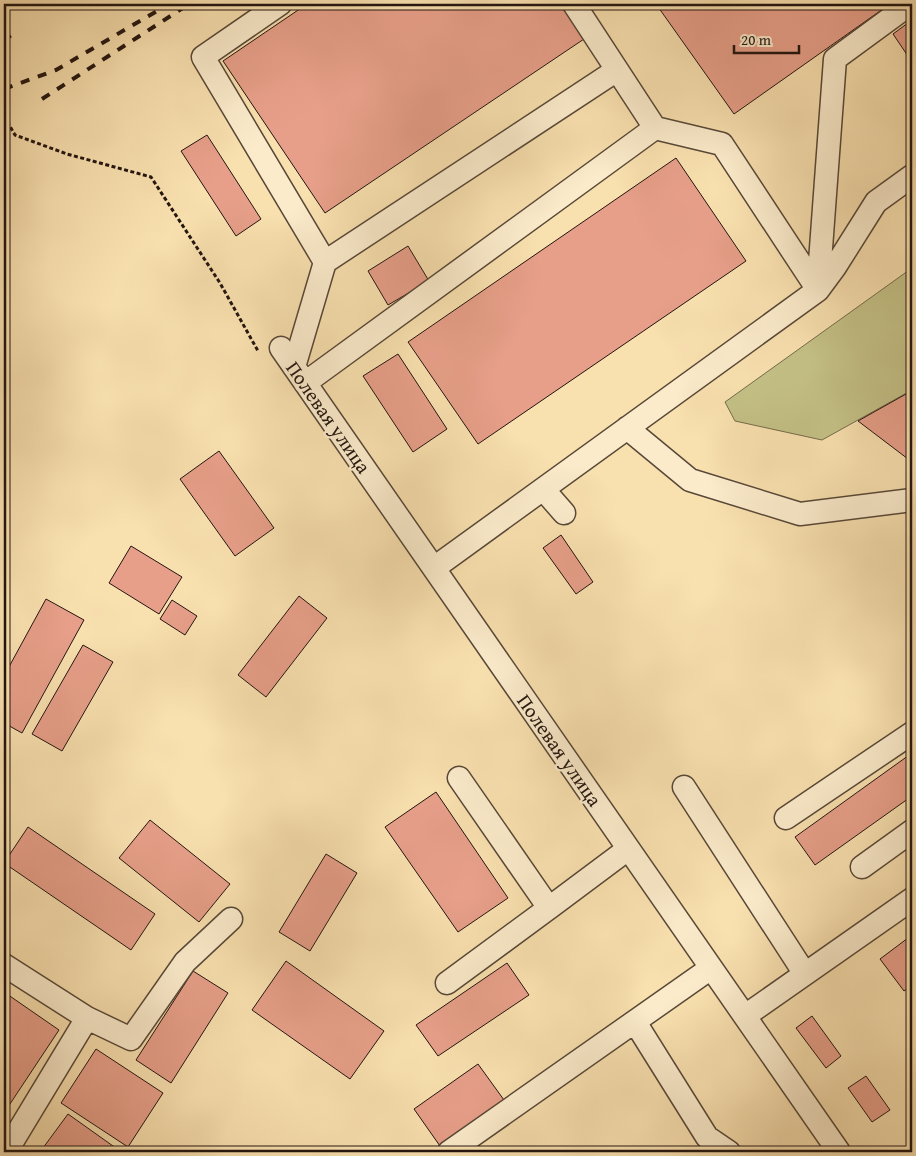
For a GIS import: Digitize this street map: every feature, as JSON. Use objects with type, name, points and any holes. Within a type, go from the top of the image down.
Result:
[{"type":"street","points":[[280,4],[204,57],[324,262],[300,375]]},
{"type":"street","points":[[574,4],[655,128],[722,144],[818,290]]},
{"type":"street","points":[[818,290],[835,59],[910,4]]},
{"type":"street","points":[[324,262],[617,70]]},
{"type":"street","points":[[300,375],[655,128]]},
{"type":"street","points":[[434,568],[818,290],[835,267],[876,202],[912,176]]},
{"type":"street","name":"Полевая улица","points":[[280,348],[840,1152]]},
{"type":"street","points":[[627,428],[690,480],[800,514],[912,500]]},
{"type":"street","points":[[543,489],[564,513]]},
{"type":"street","points":[[786,818],[912,733]]},
{"type":"street","points":[[459,778],[548,908]]},
{"type":"street","points":[[684,787],[804,974]]},
{"type":"street","points":[[862,867],[912,831]]},
{"type":"street","points":[[448,983],[628,849]]},
{"type":"street","points":[[745,1016],[912,899]]},
{"type":"street","points":[[4,965],[88,1018],[132,1038],[185,962],[231,919]]},
{"type":"street","points":[[449,1152],[711,968]]},
{"type":"street","points":[[4,1150],[12,1142],[88,1018]]},
{"type":"street","points":[[635,1022],[708,1137],[729,1152]]},
{"type":"path","points":[[4,29],[10,37],[4,44]]},
{"type":"path","points":[[4,116],[16,135],[67,154],[151,177],[220,283],[261,355],[280,348]]},
{"type":"shaded area","points":[[912,268],[912,390],[822,440],[735,421],[725,402]]},
{"type":"building","points":[[307,4],[565,4],[587,37],[325,213],[223,61]]},
{"type":"building","points":[[656,4],[890,4],[734,114]]},
{"type":"building","points":[[912,20],[912,62],[893,34]]},
{"type":"building","points":[[207,135],[261,219],[236,236],[181,151]]},
{"type":"building","points":[[676,158],[746,261],[478,444],[408,342]]},
{"type":"building","points":[[408,246],[429,281],[388,305],[368,271]]},
{"type":"building","points":[[398,354],[447,429],[413,452],[363,376]]},
{"type":"building","points":[[906,394],[912,398],[912,462],[858,421]]},
{"type":"building","points":[[219,451],[274,528],[235,556],[180,479]]},
{"type":"building","points":[[561,535],[593,582],[576,594],[543,548]]},
{"type":"building","points":[[131,546],[182,577],[159,614],[109,583]]},
{"type":"building","points":[[299,596],[327,618],[266,697],[238,675]]},
{"type":"building","points":[[46,599],[84,620],[22,733],[4,723],[4,676]]},
{"type":"building","points":[[172,600],[197,616],[185,635],[160,619]]},
{"type":"building","points":[[83,645],[113,662],[62,751],[32,734]]},
{"type":"building","points":[[912,753],[912,796],[815,865],[795,837]]},
{"type":"building","points":[[436,792],[508,898],[458,932],[385,827]]},
{"type":"building","points":[[150,820],[230,884],[199,922],[119,858]]},
{"type":"building","points":[[28,827],[155,914],[131,950],[4,863]]},
{"type":"building","points":[[326,854],[357,873],[310,951],[279,932]]},
{"type":"building","points":[[912,935],[912,985],[904,991],[880,959]]},
{"type":"building","points":[[286,961],[384,1031],[350,1079],[252,1010]]},
{"type":"building","points":[[507,963],[529,995],[438,1056],[416,1025]]},
{"type":"building","points":[[193,971],[228,993],[171,1083],[136,1060]]},
{"type":"building","points":[[4,992],[59,1030],[4,1113]]},
{"type":"building","points":[[812,1016],[841,1056],[826,1068],[796,1028]]},
{"type":"building","points":[[96,1049],[163,1093],[128,1147],[61,1103]]},
{"type":"building","points":[[478,1064],[504,1100],[440,1146],[414,1109]]},
{"type":"building","points":[[866,1076],[890,1110],[872,1122],[848,1088]]},
{"type":"building","points":[[68,1114],[120,1151],[40,1152]]},
{"type":"railway","points":[[4,89],[56,70],[169,4]]},
{"type":"railway","points":[[42,99],[189,4]]}]
